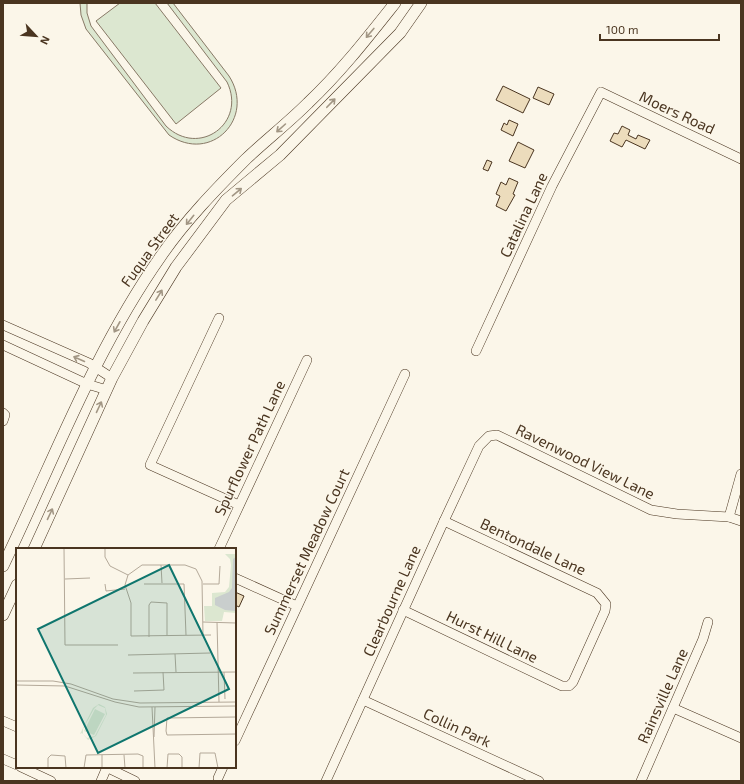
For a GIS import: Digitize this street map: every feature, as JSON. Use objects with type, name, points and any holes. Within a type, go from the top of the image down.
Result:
[{"type":"main road","name":"Fuqua Street","points":[[16,548],[95,366],[129,305],[161,255],[206,201],[246,159],[310,102],[370,34],[395,3]]},
{"type":"main road","name":"Fuqua Street","points":[[34,548],[112,378],[143,321],[176,267],[226,200],[280,155],[400,33],[418,4]]},
{"type":"main road","name":"Fuqua Street","points":[[3,566],[13,555]]},
{"type":"main road","points":[[3,615],[16,587]]},
{"type":"street","name":"Moers Road","points":[[601,92],[741,159]]},
{"type":"street","name":"Catalina Lane","points":[[476,351],[552,186],[601,92]]},
{"type":"street","points":[[219,318],[150,465],[239,505]]},
{"type":"street","points":[[3,325],[95,366],[112,378]]},
{"type":"street","points":[[3,345],[87,384],[107,390]]},
{"type":"street","name":"Spurflower Path Lane","points":[[219,548],[307,360]]},
{"type":"street","name":"Summerset Meadow Court","points":[[236,739],[405,374]]},
{"type":"street","name":"Ravenwood View Lane","points":[[489,436],[498,435],[651,510],[677,514],[729,517],[741,521]]},
{"type":"street","name":"Clearbourne Lane","points":[[326,781],[479,446],[489,436]]},
{"type":"street","points":[[729,517],[741,474]]},
{"type":"street","name":"Bentondale Lane","points":[[444,521],[597,593],[606,604],[606,612],[573,682],[569,686]]},
{"type":"street","points":[[236,578],[297,606]]},
{"type":"street","name":"Hurst Hill Lane","points":[[403,610],[562,686],[569,686]]},
{"type":"street","name":"Rainsville Lane","points":[[640,781],[674,708],[703,639],[708,622]]},
{"type":"street","name":"Collin Park","points":[[363,700],[539,781]]},
{"type":"street","points":[[674,708],[741,738]]},
{"type":"street","points":[[3,720],[16,726]]},
{"type":"street","points":[[3,759],[16,765]]},
{"type":"street","points":[[23,768],[51,781]]},
{"type":"street","points":[[101,781],[107,768]]},
{"type":"street","points":[[109,768],[135,781]]},
{"type":"street","points":[[218,778],[223,768]]},
{"type":"green space","points":[[80,3],[87,3],[87,13],[91,26],[166,126],[179,135],[192,138],[205,137],[216,131],[225,122],[231,111],[231,97],[227,82],[167,3],[173,3],[229,76],[236,92],[237,107],[233,121],[225,132],[214,140],[200,144],[185,143],[169,135],[86,29],[81,15]]},
{"type":"green space","points":[[120,3],[155,3],[221,88],[176,124],[96,21]]},
{"type":"building","points":[[503,86],[530,99],[523,113],[496,100]]},
{"type":"building","points":[[538,87],[554,94],[549,105],[533,98]]},
{"type":"building","points":[[509,120],[518,124],[513,136],[501,130],[504,123],[507,125]]},
{"type":"building","points":[[622,126],[630,130],[628,135],[636,139],[638,135],[650,140],[645,149],[626,140],[622,147],[610,141],[614,133],[618,134]]},
{"type":"building","points":[[518,142],[534,150],[525,168],[509,161]]},
{"type":"building","points":[[487,160],[492,162],[488,171],[483,169]]},
{"type":"building","points":[[509,178],[518,182],[513,194],[515,195],[506,211],[496,206],[500,196],[496,194],[501,182],[506,185]]},
{"type":"building","points":[[236,592],[244,596],[239,607],[236,606]]}]
